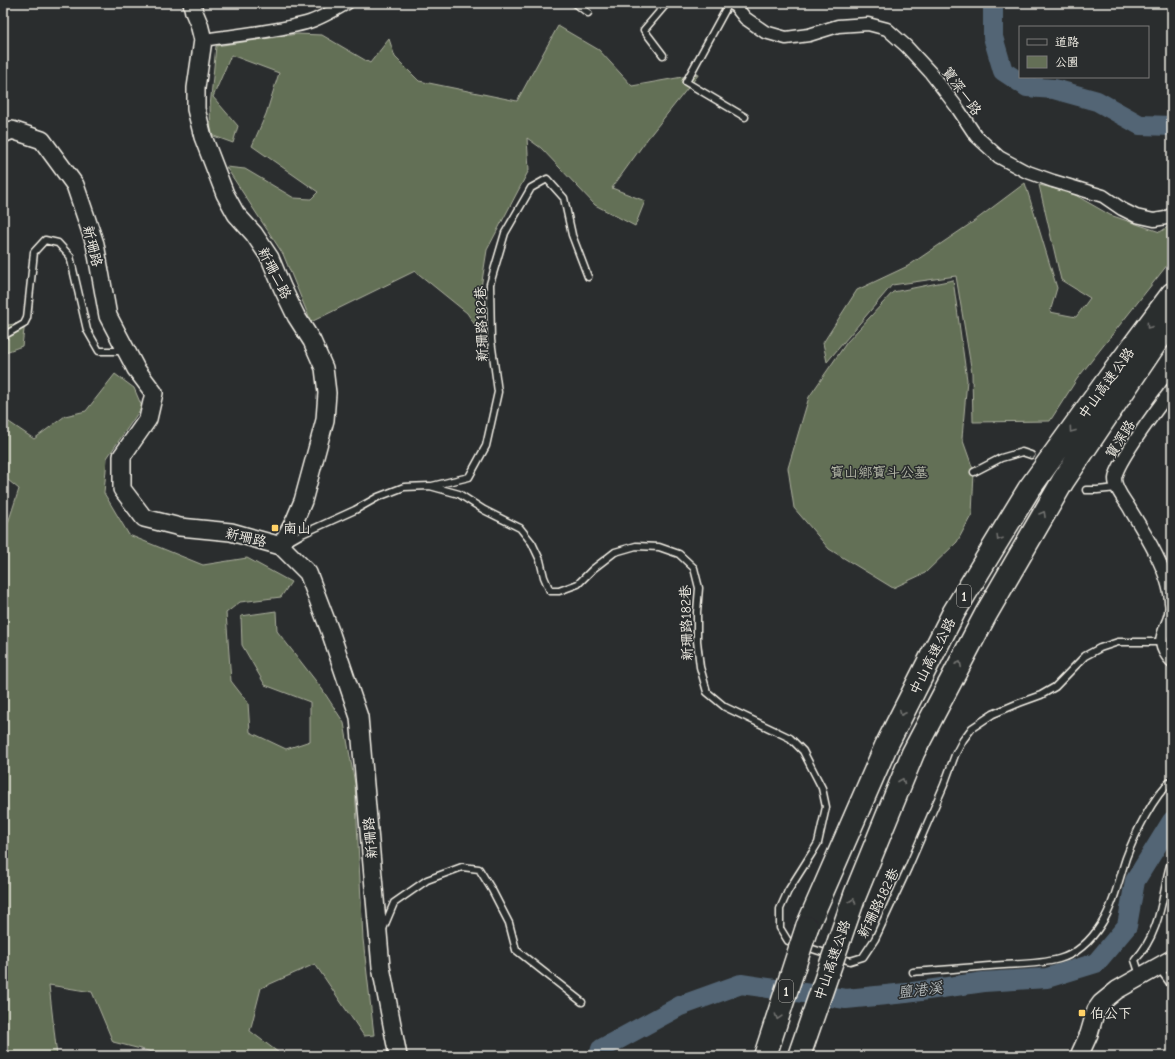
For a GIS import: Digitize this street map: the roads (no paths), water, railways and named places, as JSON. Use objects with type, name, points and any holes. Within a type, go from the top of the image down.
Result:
[{"type":"highway","name":"中山高速公路","points":[[765,1056],[807,927],[886,746],[954,612],[1029,489],[1172,294]]},
{"type":"highway","name":"中山高速公路","points":[[799,1056],[855,895],[913,753],[986,614],[1062,481],[1155,344],[1172,323]]},
{"type":"street","name":"新珊二路","points":[[192,3],[194,12],[200,24],[203,40],[196,88],[196,109],[203,137],[225,194],[236,214],[254,234],[270,258],[292,309],[312,341],[324,368],[327,393],[325,420],[303,501],[281,546]]},
{"type":"street","points":[[203,40],[249,34],[307,22],[332,12],[348,3]]},
{"type":"street","name":"寶深一路","points":[[733,3],[745,18],[765,32],[786,38],[809,34],[838,26],[868,24],[887,30],[906,46],[930,72],[956,106],[976,136],[999,157],[1024,171],[1103,196],[1122,209],[1136,216],[1154,220],[1166,218],[1172,214]]},
{"type":"street","name":"新珊路","points":[[3,134],[12,130],[42,140],[75,185],[96,244],[108,316],[136,369],[154,393],[148,419],[122,456],[122,489],[144,518],[180,527],[231,532],[281,546],[308,573],[330,631],[359,717],[381,967],[398,1056]]},
{"type":"street","name":"寶深路","points":[[1117,488],[1115,479],[1117,471],[1172,389]]},
{"type":"street","points":[[1117,488],[1146,536],[1170,587],[1172,603],[1170,618],[1161,642],[1165,653],[1172,661]]},
{"type":"street","points":[[1081,1055],[1096,1010],[1101,1003],[1118,990],[1165,963]]},
{"type":"lane","points":[[575,3],[588,13]]},
{"type":"lane","points":[[663,56],[644,30],[667,3]]},
{"type":"lane","points":[[729,3],[686,82],[745,117]]},
{"type":"lane","name":"新珊路182巷","points":[[281,546],[302,534],[355,510],[378,497],[404,487],[430,486],[469,477],[486,446],[498,392],[491,340],[490,284],[505,233],[531,188],[547,179],[564,198],[572,235],[588,277]]},
{"type":"lane","points":[[3,336],[24,324],[28,310],[34,252],[45,240],[58,242],[70,256],[87,330],[99,351],[126,350]]},
{"type":"lane","points":[[974,472],[1001,458],[1022,452],[1031,455]]},
{"type":"lane","name":"新珊路182巷","points":[[430,486],[459,494],[484,510],[520,528],[532,543],[540,560],[544,577],[550,591],[559,591],[578,584],[593,569],[615,552],[636,546],[659,547],[679,554],[694,568],[699,588],[697,641],[700,667],[707,692],[725,707],[790,738],[803,751],[822,788],[826,807],[818,842],[788,892],[780,909],[780,928],[788,941],[850,961],[863,957],[875,939],[922,836],[955,755],[963,740],[972,728],[993,714],[1041,695],[1055,687],[1085,656],[1100,648],[1118,642],[1161,642]]},
{"type":"lane","points":[[1086,490],[1117,488]]},
{"type":"lane","points":[[913,972],[1037,962],[1059,959],[1077,951],[1103,923],[1132,844],[1148,812],[1166,785],[1172,780]]},
{"type":"lane","points":[[1141,976],[1135,960],[1149,942],[1160,914],[1172,860]]},
{"type":"lane","points":[[384,985],[383,928],[394,903],[427,880],[462,867],[479,869],[509,923],[516,950],[582,1002]]},
{"type":"lane","points":[[1165,963],[1172,986]]},
{"type":"waterway","points":[[993,3],[993,37],[1003,71],[1027,87],[1054,89],[1097,101],[1140,125],[1172,126]]},
{"type":"waterway","name":"鹽港溪","points":[[599,1056],[601,1049],[680,1006],[741,984],[846,999],[906,993],[984,982],[1047,978],[1096,963],[1127,926],[1135,881],[1172,821]]},
{"type":"place","name":"南山","points":[[275,528]]},
{"type":"place","name":"伯公下","points":[[1082,1013]]},
{"type":"park label","name":"寶山鄉寶斗公墓","points":[[879,472]]}]
